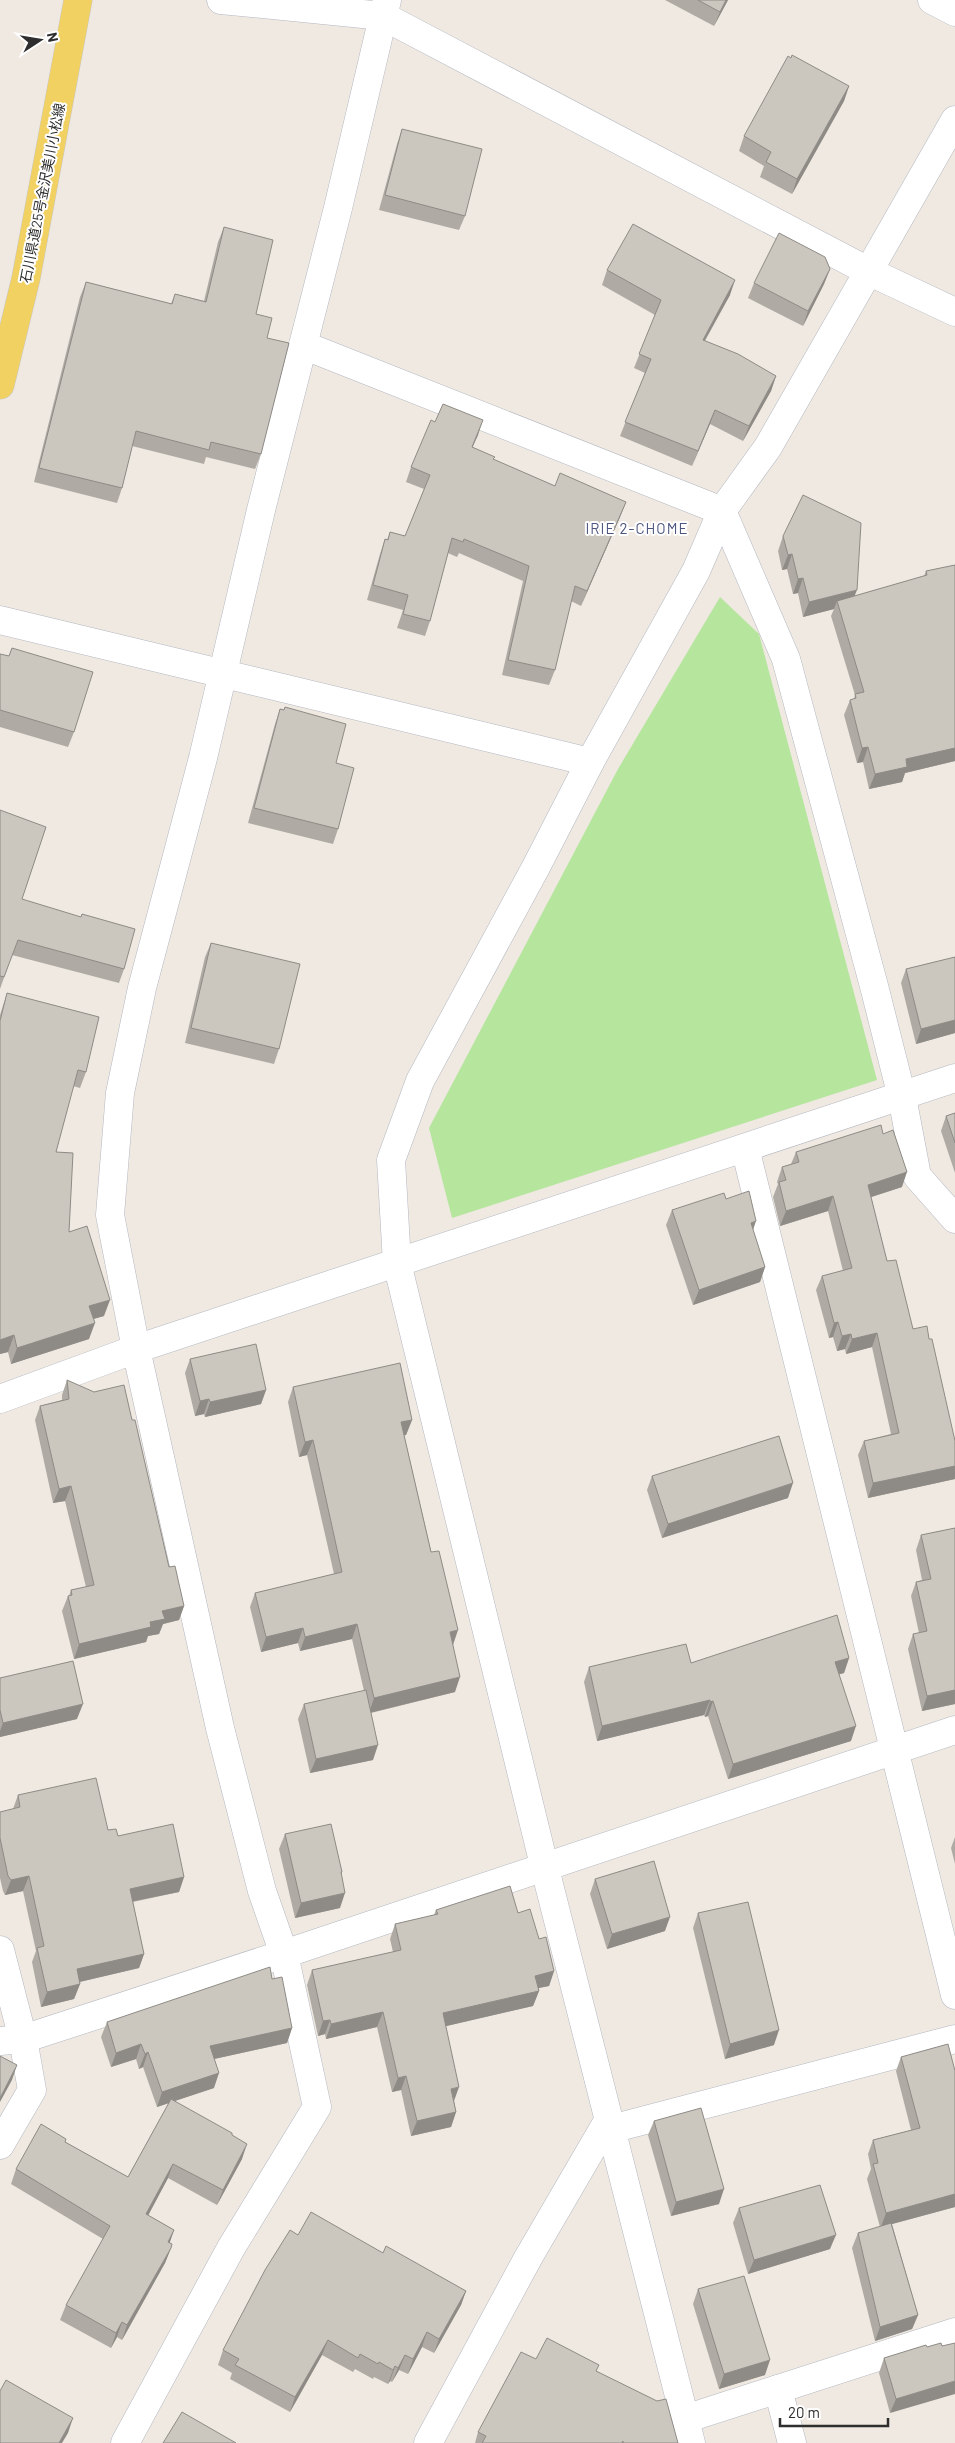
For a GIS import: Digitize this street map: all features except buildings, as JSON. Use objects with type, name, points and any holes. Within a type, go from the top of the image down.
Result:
[{"type":"main road","name":"石川県道25号金沢美川小松線","points":[[0,385],[26,278],[78,0]]},
{"type":"street","points":[[221,0],[385,8],[868,271],[955,312]]},
{"type":"street","points":[[932,0],[955,12]]},
{"type":"street","points":[[124,2443],[231,2248],[317,2107],[284,1954],[262,1891],[220,1728],[136,1349],[110,1215],[120,1093],[142,988],[203,758],[222,673],[338,208],[385,8]]},
{"type":"street","points":[[955,120],[768,447],[722,511],[696,571],[590,762],[420,1081],[391,1160],[397,1263],[544,1865],[688,2431],[778,2389],[955,2332]]},
{"type":"street","points":[[303,345],[722,511],[786,659],[902,1096],[917,1176],[955,1219]]},
{"type":"street","points":[[0,620],[590,762]]},
{"type":"street","points":[[0,1399],[136,1349],[955,1078]]},
{"type":"street","points":[[745,1148],[955,1995]]},
{"type":"street","points":[[12,2040],[284,1954],[544,1865],[955,1730]]},
{"type":"street","points":[[0,1950],[12,2040],[32,2090],[0,2144]]},
{"type":"street","points":[[428,2443],[528,2258],[610,2124],[955,2039]]},
{"type":"street","points":[[778,2389],[792,2443]]},
{"type":"green space","points":[[720,597],[759,634],[877,1080],[452,1218],[429,1128],[618,769]]},
{"type":"district","name":"IRIE 2-CHOME","points":[[637,528]]}]
